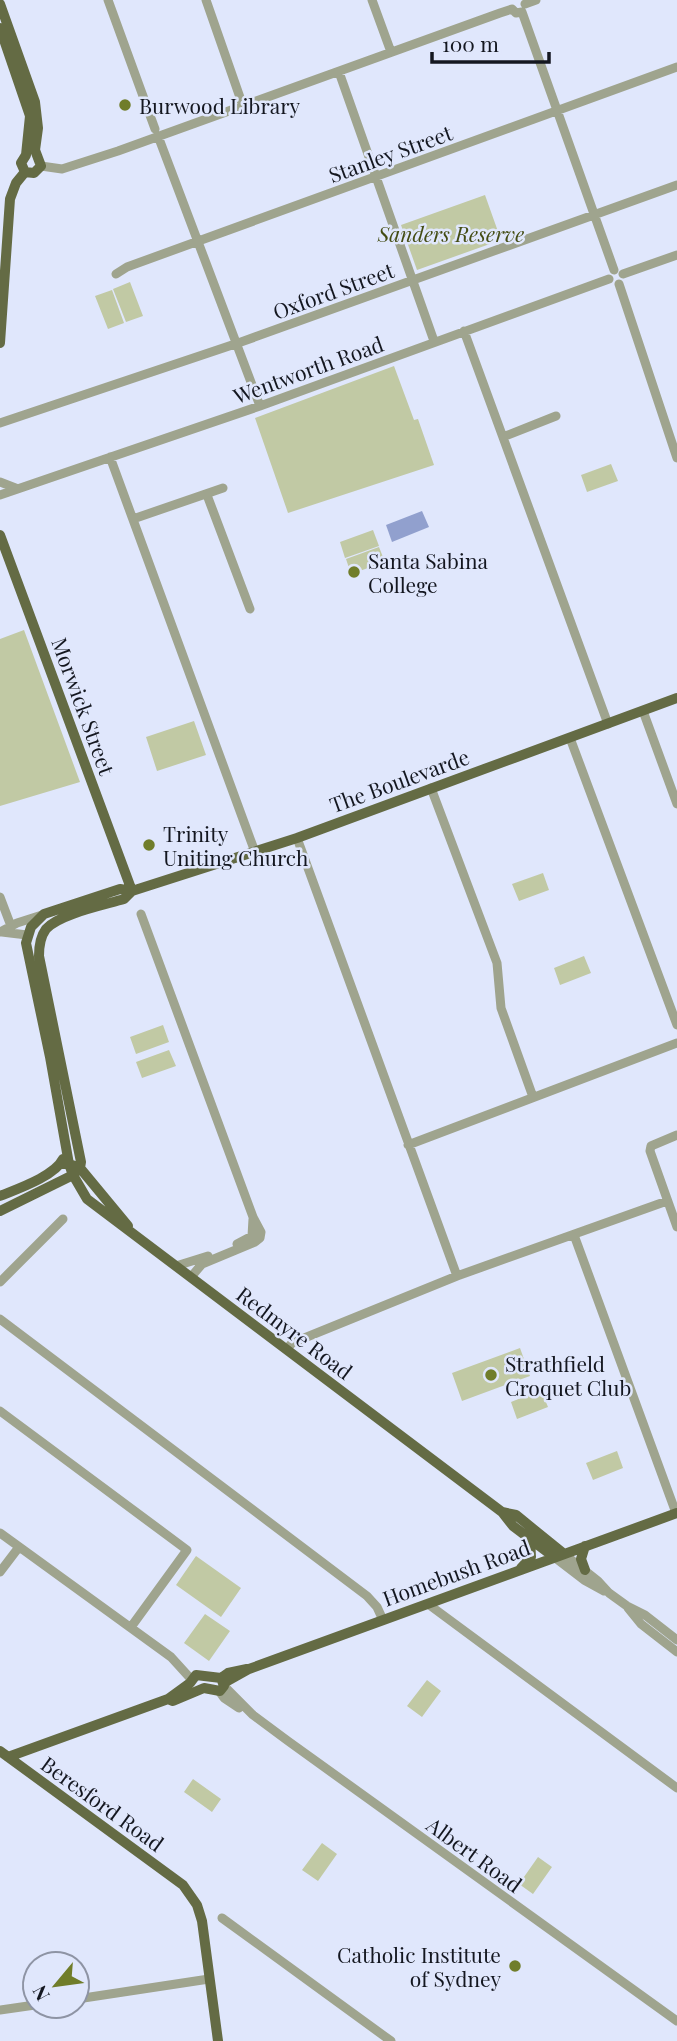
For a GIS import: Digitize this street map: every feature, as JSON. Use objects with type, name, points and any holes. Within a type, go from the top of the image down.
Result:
[{"type":"main road","points":[[0,4],[38,114],[34,173],[25,172]]},
{"type":"main road","points":[[0,28],[28,105],[34,159]]},
{"type":"main road","points":[[25,172],[21,163],[34,159]]},
{"type":"main road","points":[[0,343],[10,199],[16,183],[25,172]]},
{"type":"main road","name":"Morwick Street","points":[[0,535],[132,891]]},
{"type":"main road","name":"The Boulevarde","points":[[44,914],[120,889],[132,891],[297,838],[677,698]]},
{"type":"main road","name":"The Boulevarde","points":[[80,1155],[38,956],[40,942],[45,930],[65,918],[124,899],[132,891]]},
{"type":"main road","points":[[44,914],[27,935],[27,953],[71,1168]]},
{"type":"main road","points":[[27,935],[36,934],[54,919],[65,918]]},
{"type":"main road","points":[[0,1211],[71,1168],[80,1155]]},
{"type":"main road","points":[[80,1155],[89,1178],[136,1235]]},
{"type":"main road","points":[[0,1196],[41,1177],[71,1168],[89,1178]]},
{"type":"main road","name":"Redmyre Road","points":[[71,1168],[87,1199],[97,1209],[136,1235],[502,1512],[513,1526],[530,1539],[559,1556]]},
{"type":"main road","name":"Redmyre Road","points":[[502,1512],[516,1515],[559,1556]]},
{"type":"main road","name":"Homebush Road","points":[[3,1756],[168,1699],[173,1701],[194,1682],[222,1685],[234,1671],[249,1669],[677,1513]]},
{"type":"main road","points":[[519,1570],[531,1557],[530,1539]]},
{"type":"main road","points":[[585,1570],[581,1559],[586,1546]]},
{"type":"main road","name":"Beresford Road","points":[[3,1756],[183,1885],[197,1905],[202,1921],[209,1979]]},
{"type":"main road","points":[[209,1979],[218,2041]]},
{"type":"street","points":[[108,0],[260,406]]},
{"type":"street","points":[[206,0],[243,106]]},
{"type":"street","points":[[372,0],[391,52]]},
{"type":"street","points":[[34,159],[62,169],[157,133],[339,72],[513,4],[516,13],[523,5],[536,0]]},
{"type":"street","points":[[523,5],[593,215],[615,274],[623,279],[619,284],[677,458]]},
{"type":"street","name":"Stanley Street","points":[[116,274],[127,267],[677,67]]},
{"type":"street","points":[[339,72],[435,341]]},
{"type":"street","name":"Oxford Street","points":[[0,424],[237,344],[677,184]]},
{"type":"street","name":"Wentworth Road","points":[[0,495],[260,406],[615,274],[677,255]]},
{"type":"street","points":[[464,331],[608,724]]},
{"type":"street","points":[[503,437],[556,416]]},
{"type":"street","points":[[110,457],[255,852]]},
{"type":"street","points":[[0,482],[18,489]]},
{"type":"street","points":[[133,519],[223,488]]},
{"type":"street","points":[[208,495],[250,608]]},
{"type":"street","points":[[643,711],[677,804]]},
{"type":"street","points":[[570,738],[677,1026]]},
{"type":"street","points":[[431,788],[496,963],[501,1008],[533,1097]]},
{"type":"street","points":[[297,838],[457,1276]]},
{"type":"street","points":[[0,897],[11,926]]},
{"type":"street","name":"The Boulevarde","points":[[1,932],[44,914]]},
{"type":"street","points":[[141,914],[253,1217],[261,1231],[258,1240],[184,1272]]},
{"type":"street","name":"The Boulevarde","points":[[1,932],[27,935]]},
{"type":"street","points":[[408,1145],[677,1043]]},
{"type":"street","points":[[677,1135],[655,1143],[650,1151],[677,1227]]},
{"type":"street","points":[[287,1349],[292,1343],[457,1276],[667,1200]]},
{"type":"street","points":[[184,1272],[196,1261],[250,1238],[254,1232],[253,1217]]},
{"type":"street","points":[[0,1282],[63,1219]]},
{"type":"street","points":[[574,1235],[677,1513]]},
{"type":"street","points":[[0,1319],[368,1596],[383,1620]]},
{"type":"street","points":[[0,1411],[187,1550],[131,1627]]},
{"type":"street","points":[[0,1533],[172,1657],[176,1657],[194,1682]]},
{"type":"street","points":[[0,1573],[19,1547]]},
{"type":"street","name":"Redmyre Road","points":[[559,1556],[585,1570],[609,1593],[645,1615],[677,1640]]},
{"type":"street","name":"Redmyre Road","points":[[559,1556],[584,1580],[609,1593]]},
{"type":"street","points":[[428,1604],[677,1788]]},
{"type":"street","name":"Redmyre Road","points":[[627,1606],[641,1624],[677,1652]]},
{"type":"street","name":"Albert Road","points":[[222,1685],[224,1698],[253,1715],[677,2021]]},
{"type":"street","points":[[222,1918],[391,2041]]},
{"type":"street","points":[[91,1996],[209,1979]]},
{"type":"street","points":[[0,2010],[21,2007]]},
{"type":"green space","name":"Sanders Reserve","points":[[485,195],[501,240],[417,270],[401,225]]},
{"type":"green space","points":[[130,282],[143,316],[126,322],[113,289]]},
{"type":"green space","points":[[112,290],[124,323],[108,329],[95,296]]},
{"type":"green space","points":[[394,366],[414,420],[418,419],[434,465],[288,513],[255,418]]},
{"type":"green space","points":[[611,464],[618,481],[587,492],[581,475]]},
{"type":"green space","points":[[373,530],[379,546],[345,558],[340,542]]},
{"type":"green space","points":[[379,547],[385,562],[351,574],[346,559]]},
{"type":"green space","points":[[24,630],[80,782],[0,806],[0,639]]},
{"type":"green space","points":[[194,721],[206,755],[157,771],[146,737]]},
{"type":"green space","points":[[543,873],[549,890],[519,901],[512,884]]},
{"type":"green space","points":[[584,956],[591,973],[560,985],[554,968]]},
{"type":"green space","points":[[163,1025],[169,1042],[136,1054],[130,1037]]},
{"type":"green space","points":[[169,1050],[176,1066],[142,1078],[136,1062]]},
{"type":"green space","name":"Strathfield Croquet Club","points":[[520,1348],[530,1376],[462,1401],[452,1373]]},
{"type":"green space","points":[[541,1390],[548,1407],[517,1419],[511,1402]]},
{"type":"green space","points":[[617,1451],[623,1468],[593,1480],[586,1463]]},
{"type":"green space","points":[[196,1556],[241,1588],[221,1617],[176,1585]]},
{"type":"green space","points":[[205,1614],[230,1631],[209,1661],[184,1643]]},
{"type":"green space","points":[[427,1680],[441,1691],[422,1717],[407,1706]]},
{"type":"green space","points":[[193,1779],[221,1799],[212,1812],[184,1792]]},
{"type":"green space","points":[[322,1843],[337,1854],[318,1881],[302,1870]]},
{"type":"green space","points":[[538,1857],[552,1867],[533,1894],[519,1884]]},
{"type":"water","points":[[422,511],[429,527],[392,542],[386,525]]},
{"type":"place","name":"Burwood Library","points":[[125,105]]},
{"type":"place","name":"Santa Sabina College","points":[[354,572]]},
{"type":"place","name":"Trinity Uniting Church","points":[[149,845]]},
{"type":"place","name":"Strathfield Croquet Club","points":[[491,1375]]},
{"type":"place","name":"Catholic Institute of Sydney","points":[[515,1966]]}]
